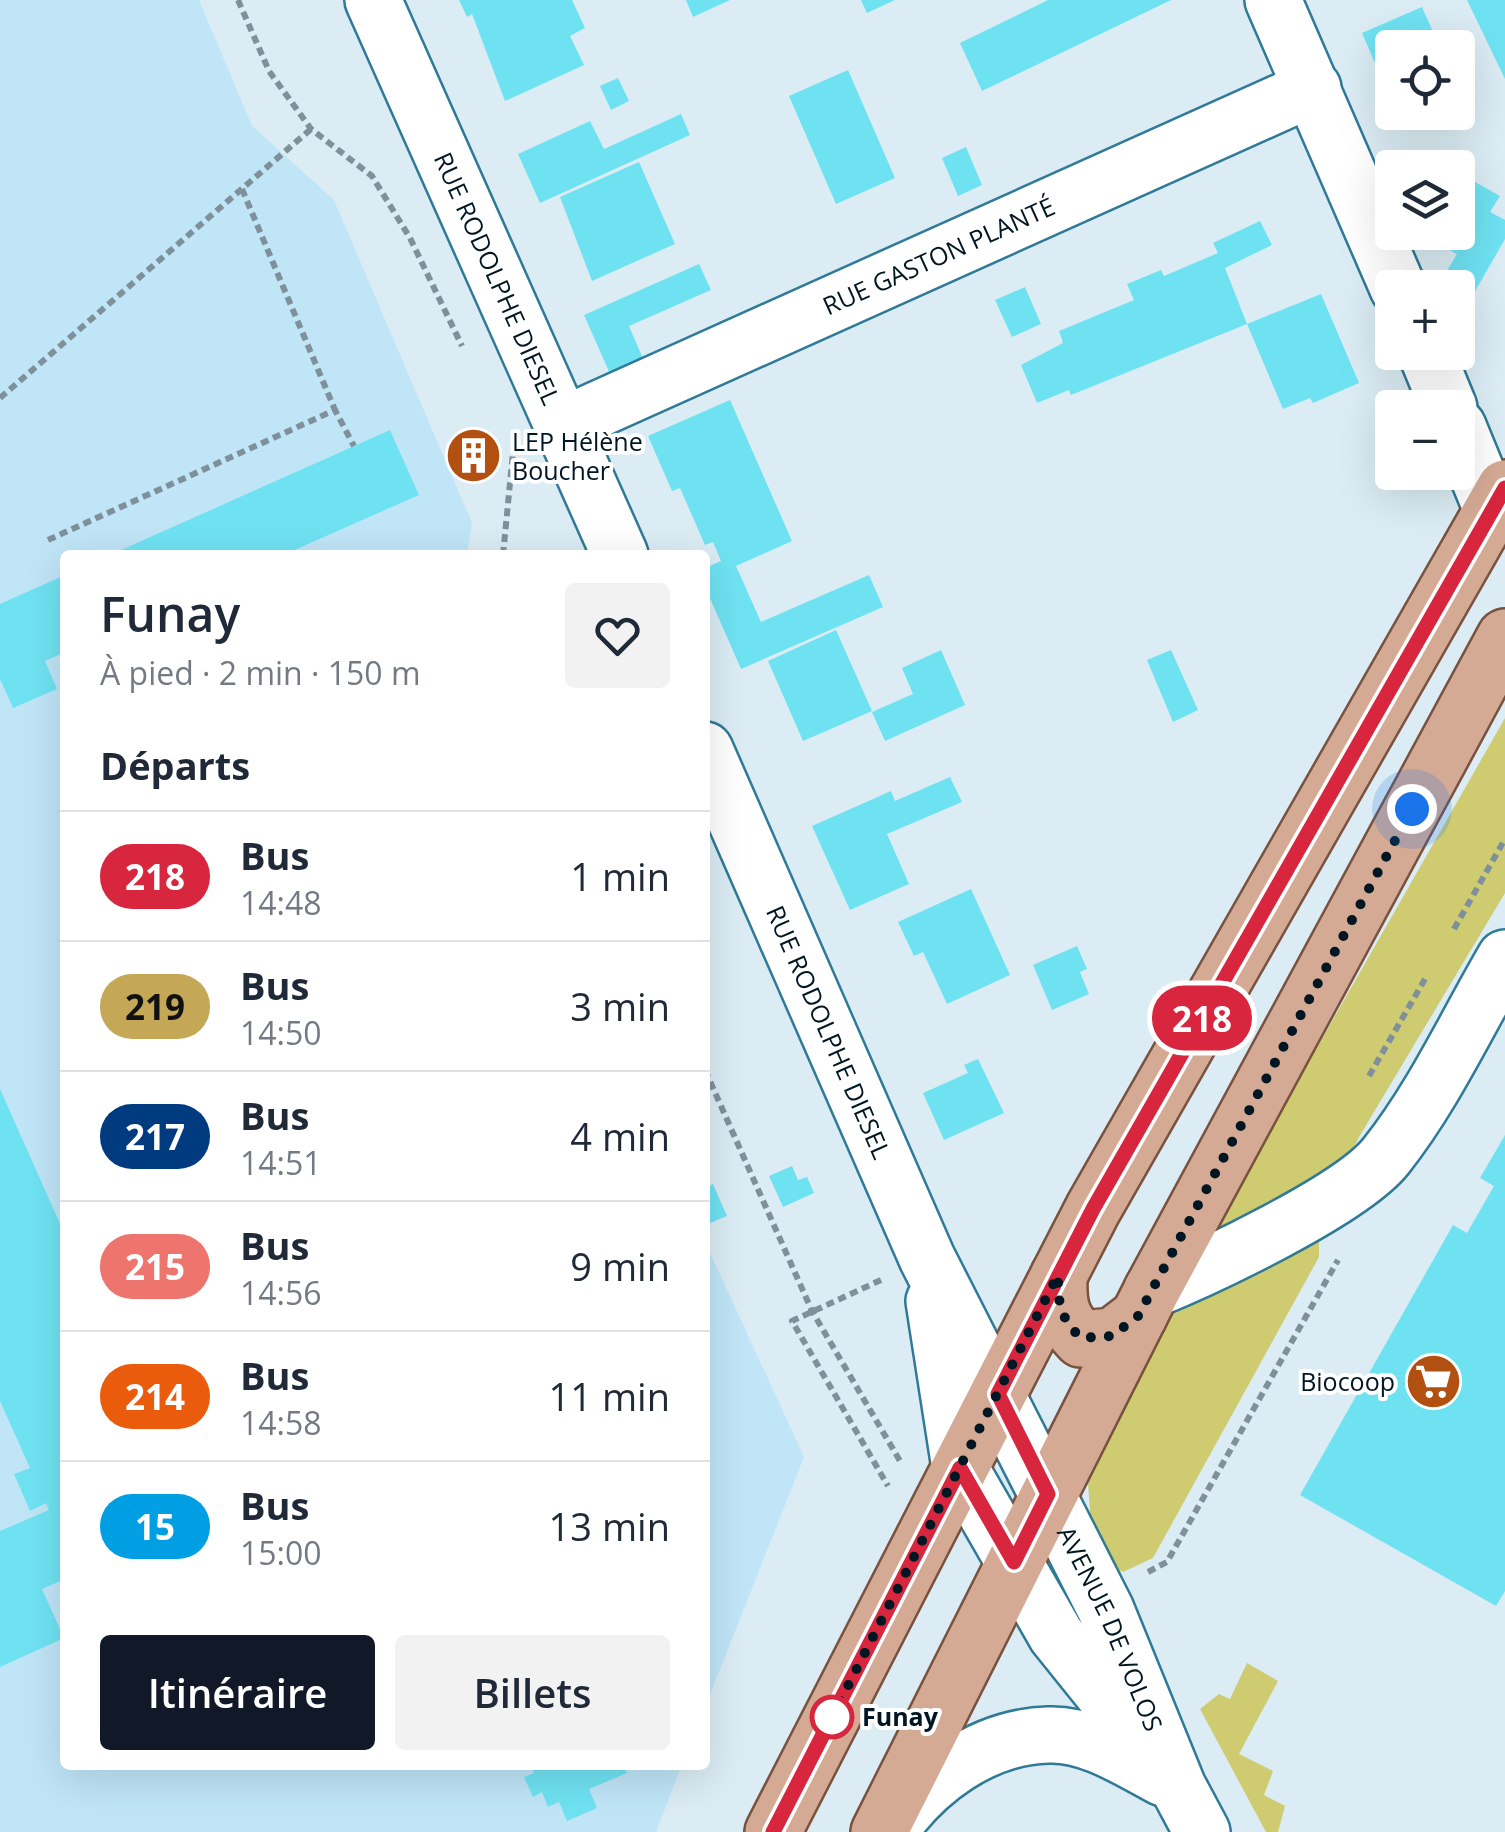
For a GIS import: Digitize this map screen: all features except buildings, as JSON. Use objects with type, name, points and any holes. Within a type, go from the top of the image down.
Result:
[{"type":"main road","points":[[773,1832],[1058,1275],[1499,498]]},
{"type":"main road","points":[[879,1832],[1145,1303],[1505,637]]},
{"type":"main road","points":[[1058,1275],[1058,1307],[1065,1323],[1081,1338],[1112,1336],[1145,1303]]},
{"type":"street","name":"RUE RODOLPHE DIESEL","points":[[373,0],[618,550]]},
{"type":"street","points":[[1273,0],[1390,270]]},
{"type":"street","name":"RUE GASTON PLANTÉ","points":[[563,425],[1313,88]]},
{"type":"street","points":[[1475,456],[1499,498]]},
{"type":"street","name":"RUE RODOLPHE DIESEL","points":[[710,761],[928,1258]]},
{"type":"street","points":[[1145,1303],[1328,1199],[1384,1160],[1505,958]]},
{"type":"street","name":"AVENUE DE VOLOS","points":[[928,1258],[1106,1610],[1190,1810]]},
{"type":"street","name":"AVENUE DE VOLOS","points":[[928,1258],[960,1468],[1056,1635],[1190,1810]]},
{"type":"street","name":"AVENUE DE VOLOS","points":[[890,1832],[908,1805],[954,1766],[986,1749],[1050,1734],[1114,1751],[1190,1810]]},
{"type":"path","points":[[238,0],[269,70],[311,129],[372,176],[410,238],[470,363]]},
{"type":"path","points":[[0,398],[311,129]]},
{"type":"path","points":[[242,188],[335,410],[354,446]]},
{"type":"path","points":[[48,540],[335,410]]},
{"type":"path","points":[[503,550],[513,453],[504,435]]},
{"type":"path","points":[[710,1081],[812,1311],[890,1444]]},
{"type":"path","points":[[888,1486],[792,1321],[928,1258]]},
{"type":"shaded area","points":[[0,0],[199,0],[252,126],[334,200],[472,523],[468,550],[60,550],[60,1770],[680,1770],[656,1832],[0,1832]]},
{"type":"shaded area","points":[[1505,718],[1505,893],[1359,1137],[1328,1199],[1319,1232],[1319,1257],[1153,1558],[1123,1572],[1108,1565],[1091,1525],[1087,1469],[1234,1193]]},
{"type":"shaded area","points":[[710,1253],[804,1457],[710,1694]]},
{"type":"shaded area","points":[[1247,1663],[1278,1681],[1239,1754],[1273,1771],[1264,1795],[1285,1806],[1278,1832],[1266,1832],[1200,1709],[1219,1694],[1230,1699]]},
{"type":"bus line","name":"218","points":[[773,1832],[960,1468],[1014,1562],[1048,1494],[998,1394],[1093,1209],[1505,488]]},
{"type":"place","name":"LEP Hélène Boucher","points":[[473,456]]},
{"type":"place","name":"Biocoop","points":[[1434,1382]]},
{"type":"place","name":"Funay","points":[[832,1717]]},
{"type":"route","points":[[832,1717],[1058,1275],[1058,1307],[1065,1323],[1081,1338],[1112,1336],[1138,1316],[1412,809]]}]
